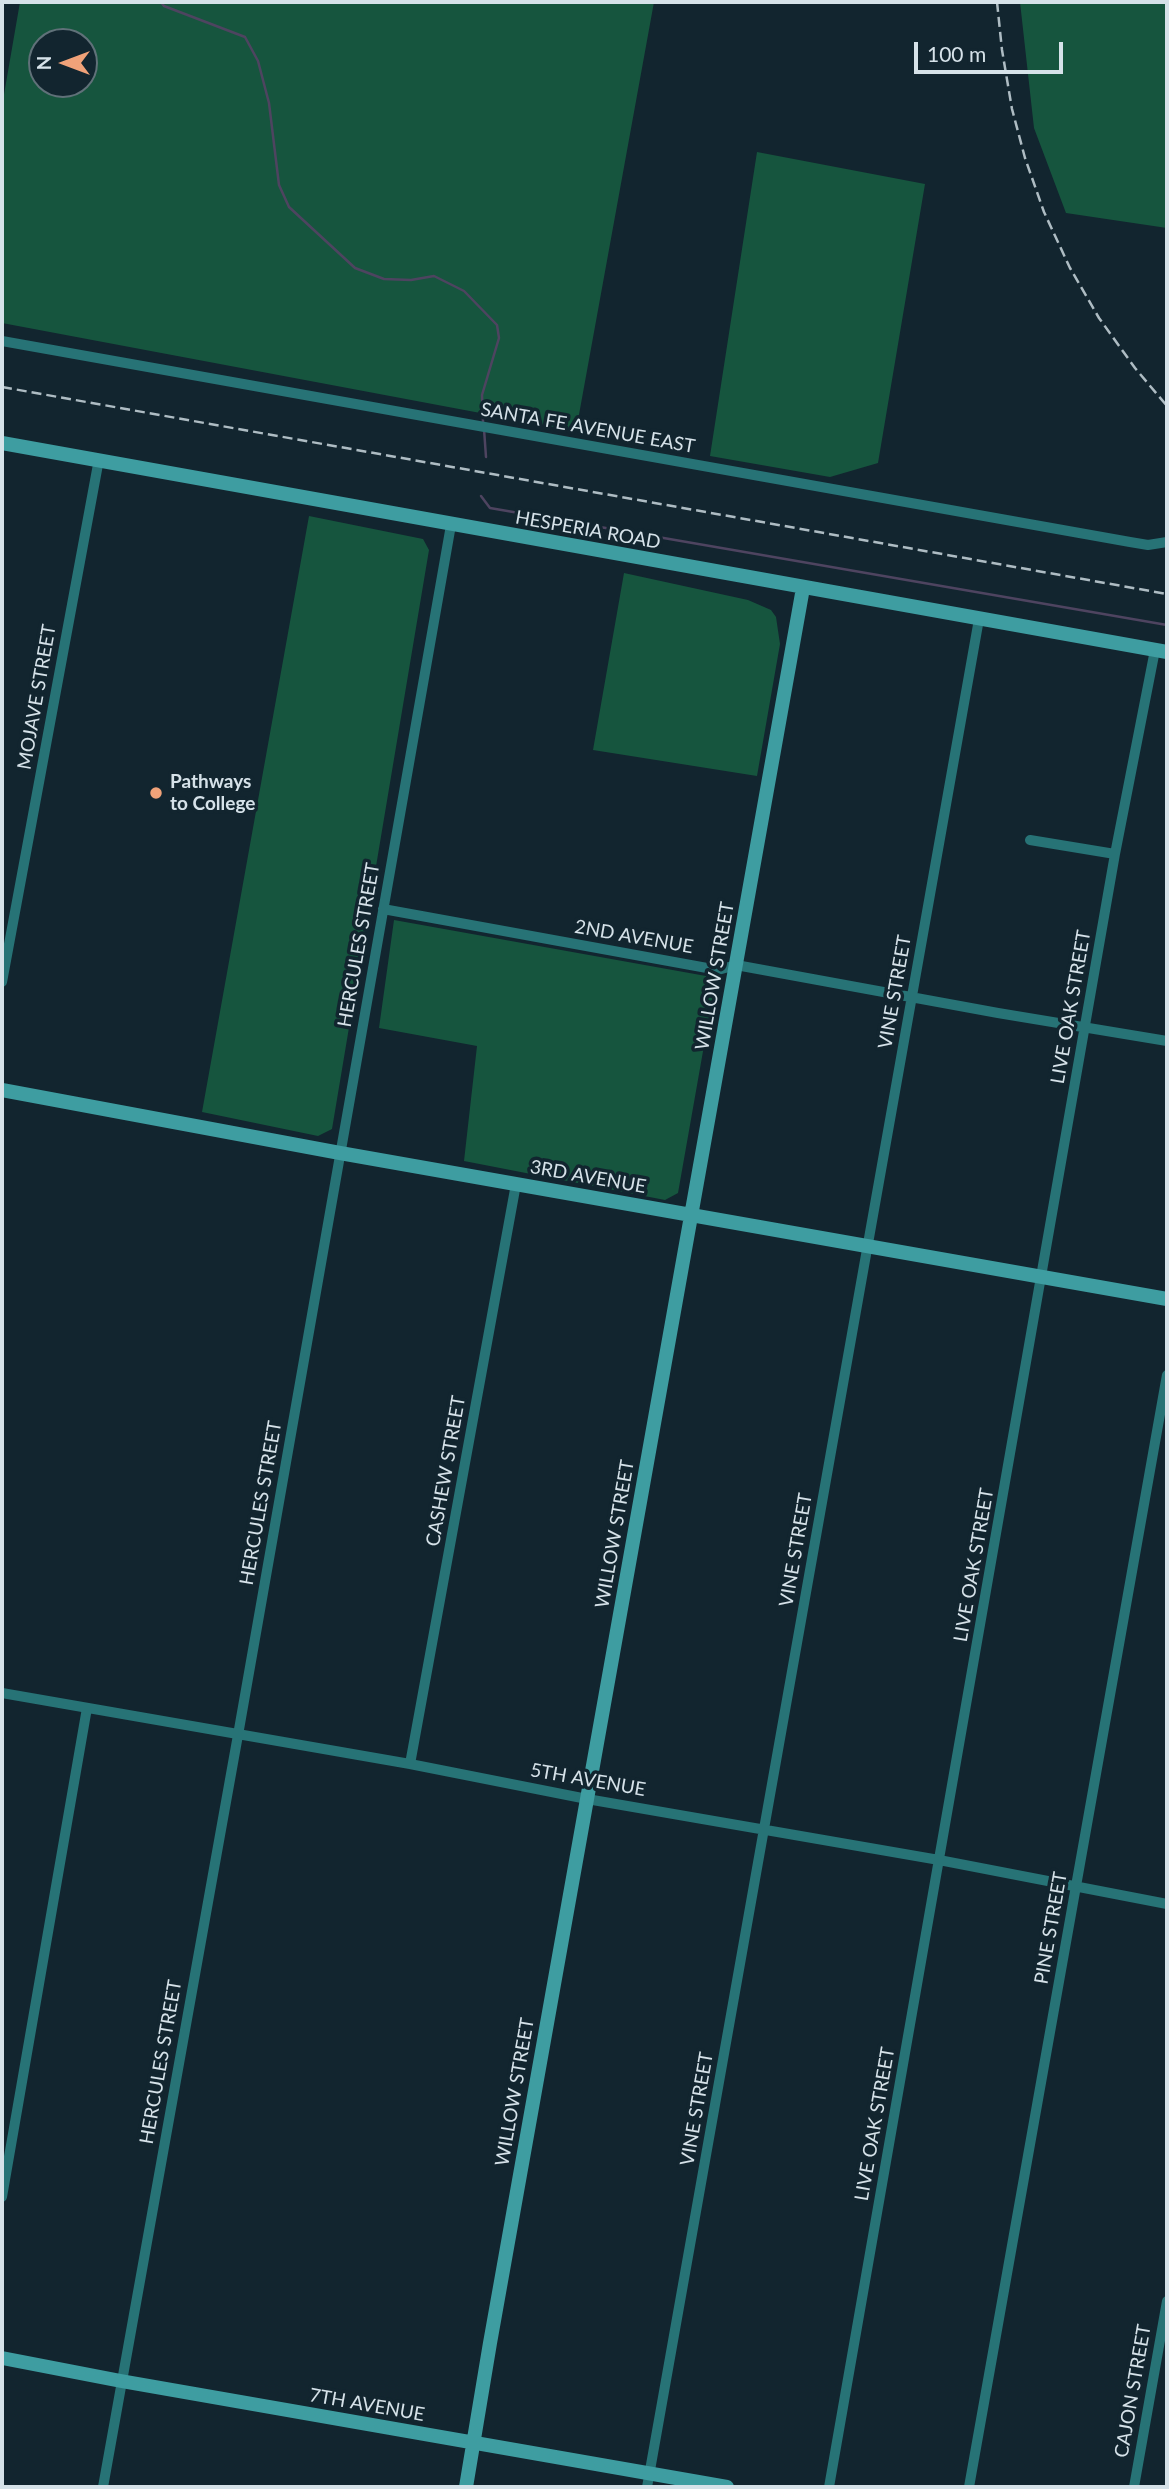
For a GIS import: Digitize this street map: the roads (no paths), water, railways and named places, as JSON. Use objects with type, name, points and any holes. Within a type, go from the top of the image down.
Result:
[{"type":"street","name":"SANTA FE AVENUE EAST","points":[[2,341],[1130,542],[1148,545],[1167,542]]},
{"type":"street","name":"HESPERIA ROAD","points":[[2,443],[1161,651]]},
{"type":"street","name":"MOJAVE STREET","points":[[2,982],[99,459]]},
{"type":"street","name":"HERCULES STREET","points":[[103,2487],[451,525]]},
{"type":"street","name":"WILLOW STREET","points":[[466,2487],[489,2343],[803,588]]},
{"type":"street","name":"VINE STREET","points":[[648,2480],[979,619]]},
{"type":"street","name":"LIVE OAK STREET","points":[[830,2487],[1115,854],[1161,651]]},
{"type":"street","points":[[1030,840],[1115,854]]},
{"type":"street","name":"2ND AVENUE","points":[[383,909],[718,970],[737,965],[1167,1041]]},
{"type":"street","name":"3RD AVENUE","points":[[2,1090],[340,1153],[1167,1299]]},
{"type":"street","name":"CASHEW STREET","points":[[410,1764],[516,1184]]},
{"type":"street","name":"PINE STREET","points":[[969,2487],[1167,1375]]},
{"type":"street","name":"5TH AVENUE","points":[[2,1693],[410,1764],[587,1799],[939,1860],[1167,1904]]},
{"type":"street","points":[[2,2197],[87,1708]]},
{"type":"street","name":"CAJON STREET","points":[[1135,2487],[1167,2301]]},
{"type":"street","name":"7TH AVENUE","points":[[2,2358],[474,2443],[648,2480],[727,2487]]},
{"type":"waterway","points":[[161,2],[164,6],[245,37],[258,61],[269,103],[279,185],[289,207],[355,268],[384,279],[411,280],[434,276],[464,291],[497,325],[499,338],[482,395],[483,422]]},
{"type":"waterway","points":[[484,429],[486,457]]},
{"type":"waterway","points":[[481,496],[490,508],[1167,625]]},
{"type":"railway","points":[[997,2],[1012,109],[1025,158],[1044,212],[1070,268],[1099,318],[1167,406]]},
{"type":"railway","points":[[2,387],[1167,594]]},
{"type":"place","name":"Pathways to College","points":[[156,793]]}]
